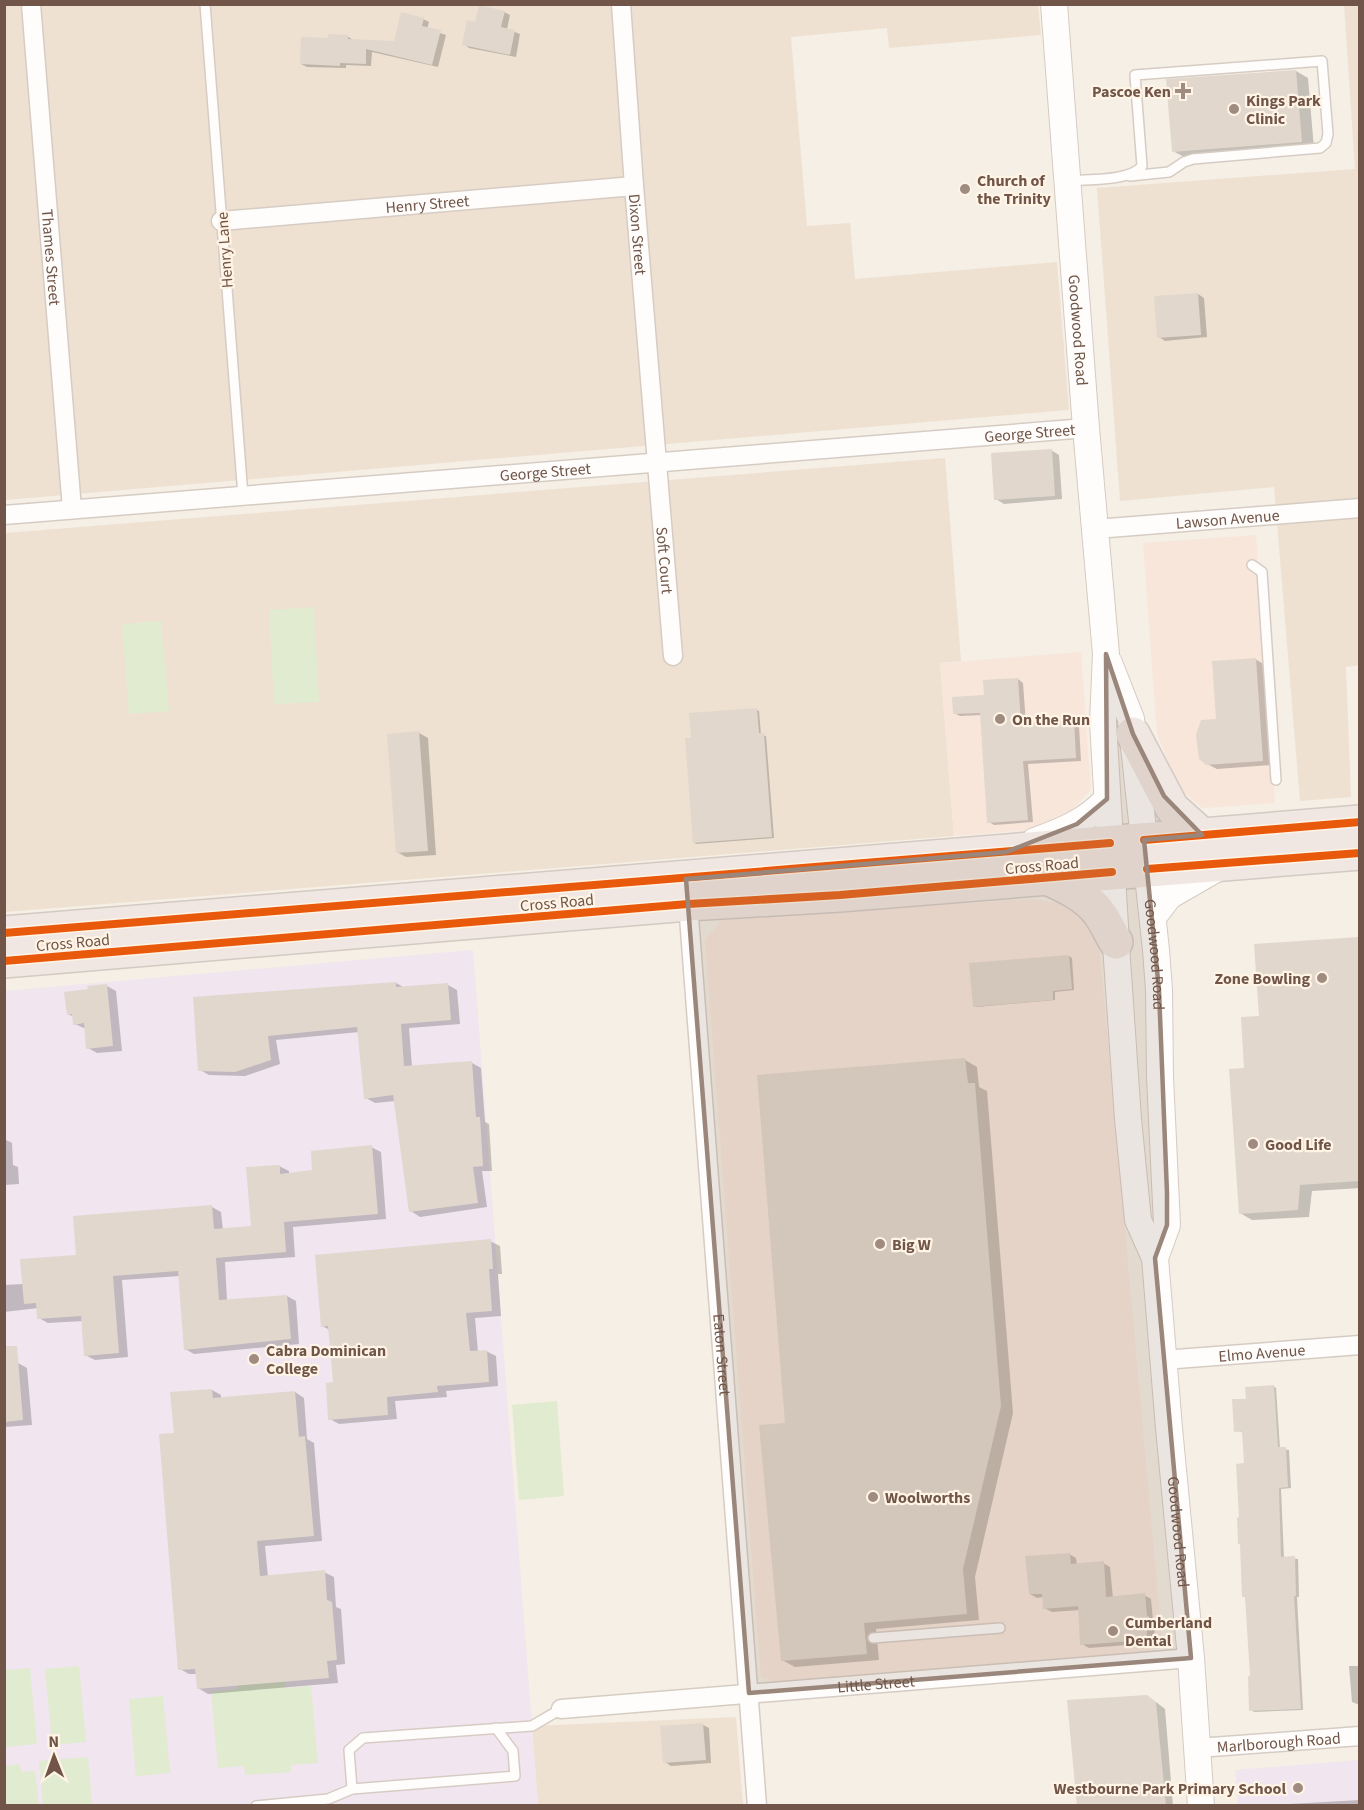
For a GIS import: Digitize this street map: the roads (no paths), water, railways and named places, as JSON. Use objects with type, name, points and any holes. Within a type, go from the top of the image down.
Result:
[{"type":"highway","points":[[1132,734],[1172,808],[1202,835]]},
{"type":"highway","name":"Cross Road","points":[[1146,855],[1202,835],[1359,822]]},
{"type":"highway","name":"Cross Road","points":[[4,961],[687,891],[1006,852],[1111,857],[1146,855],[1228,862],[1359,853]]},
{"type":"highway","name":"Cross Road","points":[[4,933],[687,891],[840,895],[1047,878],[1111,857]]},
{"type":"highway","points":[[1047,878],[1065,886],[1098,911],[1116,942]]},
{"type":"main road","name":"Goodwood Road","points":[[1054,4],[1086,428],[1106,654],[1103,722],[1107,799],[1138,1220],[1155,1258],[1191,1658],[1201,1806]]},
{"type":"main road","name":"Goodwood Road","points":[[1106,654],[1131,719],[1159,990],[1160,1077],[1167,1225],[1155,1258]]},
{"type":"main road","points":[[1006,852],[1065,830],[1094,813],[1107,799]]},
{"type":"main road","points":[[1153,918],[1169,896],[1228,862]]},
{"type":"street","name":"Thames Street","points":[[31,4],[72,509]]},
{"type":"street","name":"Dixon Street","points":[[621,4],[657,463]]},
{"type":"street","name":"Henry Street","points":[[221,221],[634,186]]},
{"type":"street","name":"George Street","points":[[4,515],[1086,428]]},
{"type":"street","name":"Soft Court","points":[[657,463],[673,656]]},
{"type":"street","name":"Lawson Avenue","points":[[1096,530],[1359,508]]},
{"type":"street","name":"Eaton Street","points":[[687,891],[757,1806]]},
{"type":"street","name":"Elmo Avenue","points":[[1163,1360],[1359,1345]]},
{"type":"street","name":"Little Street","points":[[561,1708],[1191,1658]]},
{"type":"street","name":"Marlborough Road","points":[[1198,1748],[1359,1736]]},
{"type":"lane","name":"Henry Lane","points":[[205,4],[243,496]]},
{"type":"lane","points":[[1068,181],[1130,176],[1169,172],[1193,159],[1320,148],[1326,143],[1328,134],[1322,61],[1135,75],[1142,166],[1130,176]]},
{"type":"lane","points":[[1252,564],[1262,572],[1276,780]]},
{"type":"lane","points":[[873,1638],[1000,1628]]},
{"type":"lane","points":[[352,1789],[349,1750],[363,1738],[532,1726],[561,1708]]},
{"type":"lane","points":[[256,1806],[328,1799],[352,1789],[515,1776],[513,1750],[496,1728]]},
{"type":"place","name":"Pascoe Ken","points":[[1183,91]]},
{"type":"place","name":"Kings Park Clinic","points":[[1234,109]]},
{"type":"place","name":"Church of the Trinity","points":[[965,189]]},
{"type":"place","name":"On the Run","points":[[1000,719]]},
{"type":"place","name":"Zone Bowling","points":[[1322,978]]},
{"type":"place","name":"Good Life","points":[[1253,1144]]},
{"type":"place","name":"Big W","points":[[880,1244]]},
{"type":"place","name":"Cabra Dominican College","points":[[254,1359]]},
{"type":"place","name":"Woolworths","points":[[873,1497]]},
{"type":"place","name":"Cumberland Dental","points":[[1113,1631]]},
{"type":"place","name":"Westbourne Park Primary School","points":[[1298,1788]]}]
